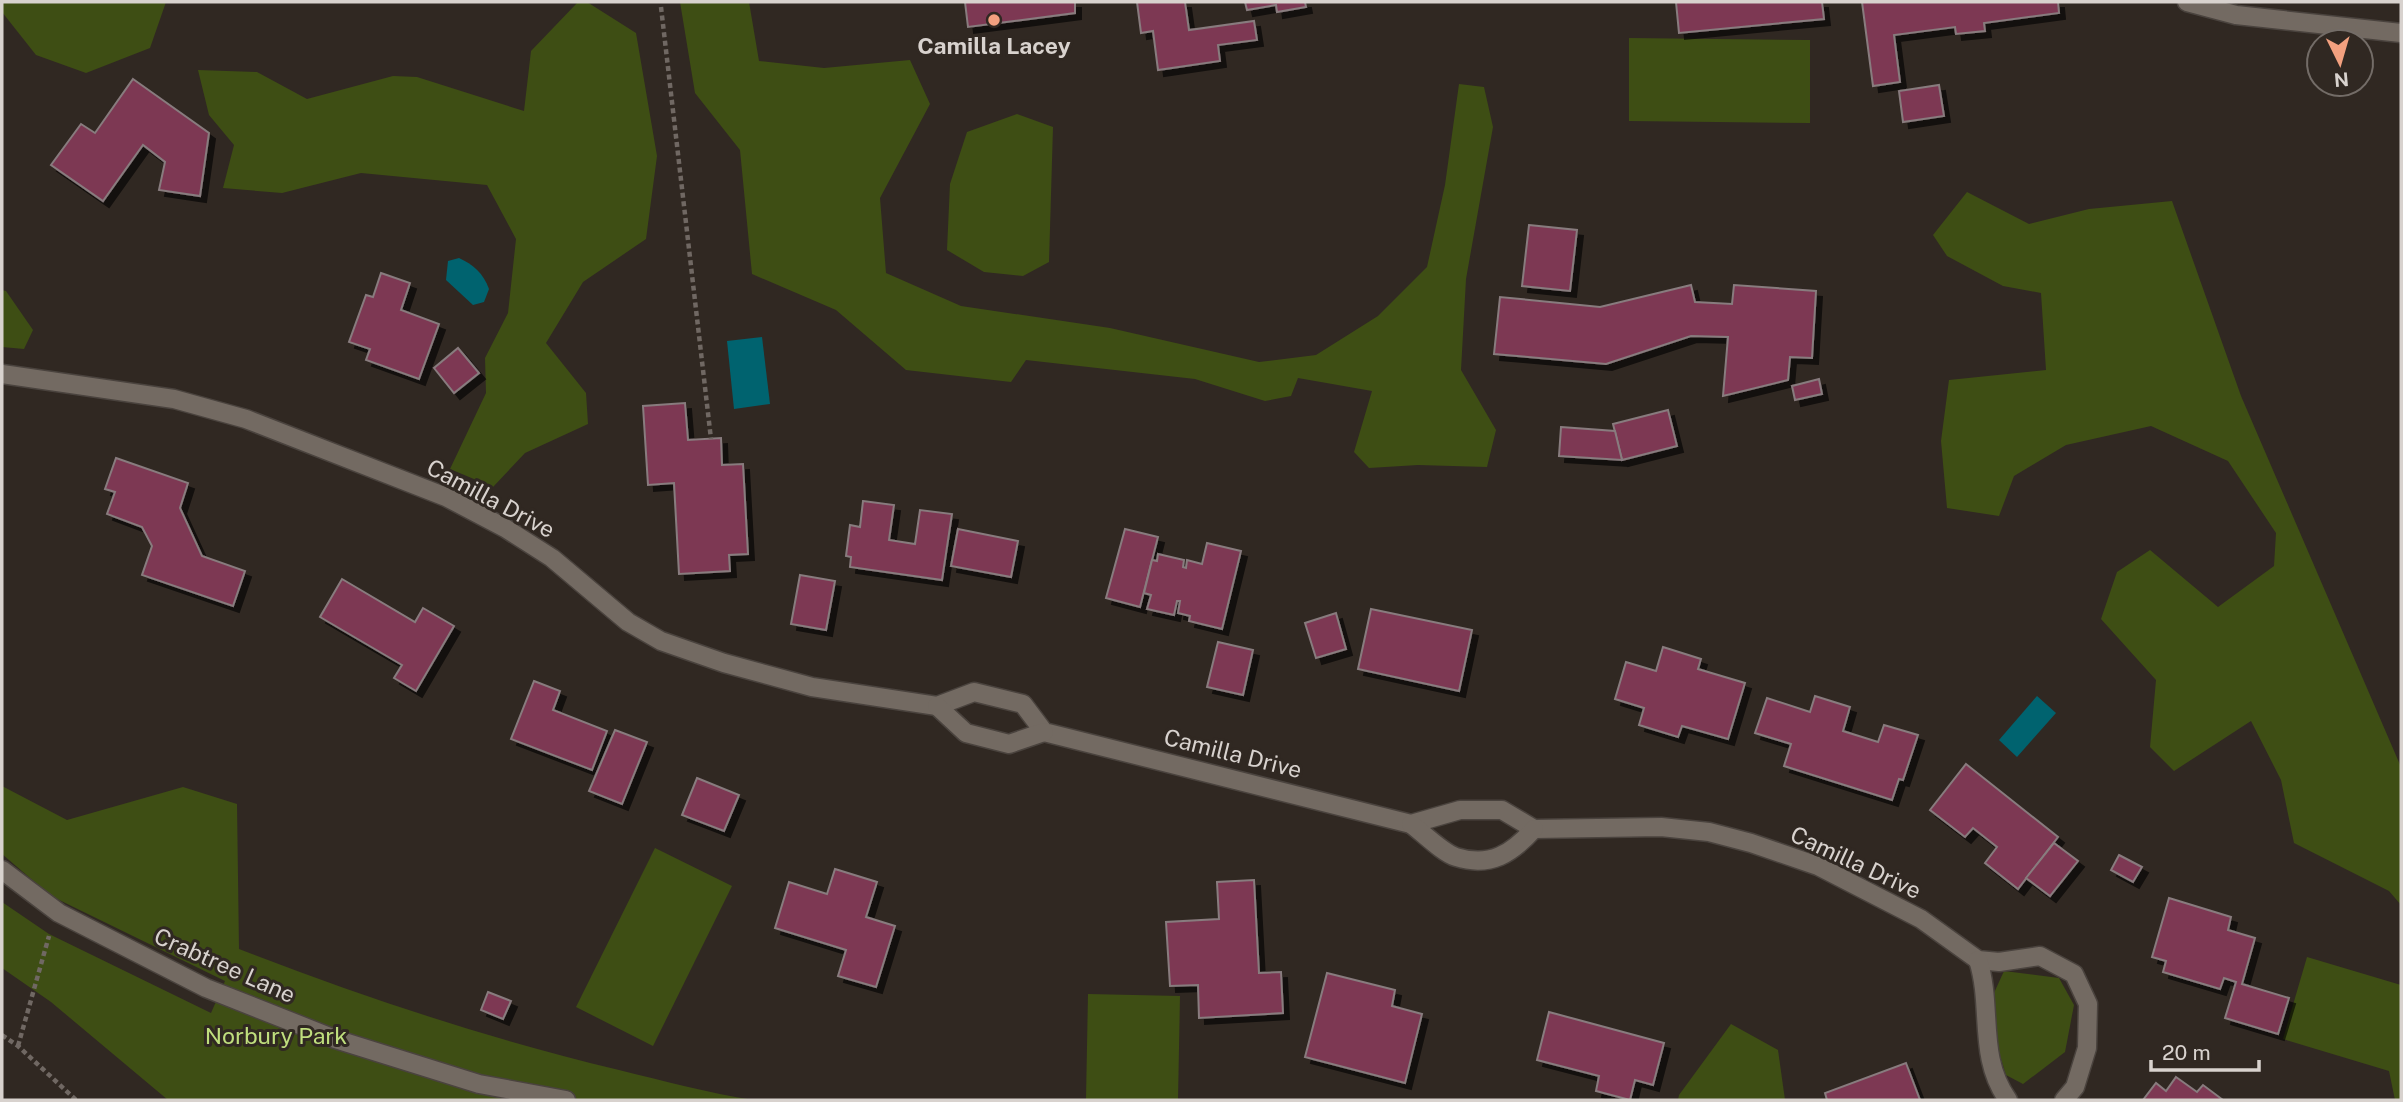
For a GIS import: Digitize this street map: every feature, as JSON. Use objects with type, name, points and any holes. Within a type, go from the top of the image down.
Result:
[{"type":"street","points":[[2187,2],[2236,15],[2401,33]]},
{"type":"street","name":"Camilla Drive","points":[[2,374],[174,399],[246,419],[446,497],[505,528],[552,558],[628,622],[661,640],[724,663],[812,687],[937,706],[974,692],[1023,704],[1044,732],[1411,824],[1455,857],[1491,861],[1517,848],[1534,829],[1661,827],[1709,832],[1818,866],[1921,919],[1978,960]]},
{"type":"street","points":[[937,706],[967,733],[1009,744],[1044,732]]},
{"type":"street","points":[[1411,824],[1460,810],[1502,810],[1534,829]]},
{"type":"street","name":"Crabtree Lane","points":[[2,870],[59,912],[206,988],[335,1039],[479,1084],[566,1100]]},
{"type":"street","points":[[2008,1100],[1994,1076],[1987,1041],[1983,975],[1978,960],[1999,962],[2040,956],[2074,974],[2088,1004],[2087,1048],[2075,1087],[2064,1100]]},
{"type":"path","points":[[662,7],[711,439]]},
{"type":"path","points":[[18,1046],[49,934],[59,912]]},
{"type":"path","points":[[2,1035],[18,1046],[76,1100]]},
{"type":"green space","points":[[2,2],[166,2],[150,48],[86,73],[36,55],[2,12]]},
{"type":"green space","points":[[578,2],[587,2],[636,33],[657,156],[646,239],[583,282],[546,343],[586,393],[588,424],[525,453],[493,487],[450,469],[486,393],[485,358],[508,313],[516,239],[487,185],[361,173],[282,193],[223,188],[234,145],[209,115],[198,70],[257,72],[307,99],[393,76],[417,77],[524,111],[531,51]]},
{"type":"green space","points":[[680,2],[749,2],[759,61],[824,68],[910,60],[930,104],[880,198],[886,273],[961,306],[1110,328],[1259,362],[1316,355],[1378,316],[1427,267],[1445,185],[1459,84],[1484,87],[1493,127],[1466,279],[1461,370],[1496,430],[1487,467],[1418,465],[1369,468],[1354,452],[1372,391],[1298,378],[1291,396],[1265,401],[1195,379],[1026,360],[1011,382],[906,370],[836,310],[752,274],[740,150],[695,93]]},
{"type":"green space","points":[[1629,38],[1810,40],[1810,123],[1629,121]]},
{"type":"green space","points":[[1017,114],[1053,127],[1049,262],[1023,276],[984,272],[947,250],[950,184],[967,132]]},
{"type":"green space","points":[[1967,192],[2029,224],[2089,209],[2172,201],[2241,396],[2401,767],[2401,905],[2389,891],[2294,843],[2281,780],[2251,721],[2174,771],[2150,747],[2156,680],[2101,619],[2117,572],[2150,550],[2218,607],[2274,566],[2276,533],[2228,461],[2151,426],[2066,445],[2014,476],[1999,516],[1947,508],[1941,441],[1949,380],[2046,370],[2041,293],[2003,286],[1947,256],[1933,235]]},
{"type":"green space","points":[[2,290],[6,291],[33,330],[24,349],[2,347]]},
{"type":"green space","name":"Norbury Park","points":[[2,786],[67,820],[183,787],[237,804],[239,949],[332,984],[474,1031],[570,1058],[754,1100],[168,1100],[51,1002],[2,968],[2,902],[49,934],[211,1013],[225,981],[51,896],[2,854]]},
{"type":"green space","points":[[655,848],[732,886],[653,1046],[576,1007]]},
{"type":"green space","points":[[2307,957],[2401,985],[2401,1100],[2395,1100],[2389,1071],[2283,1039]]},
{"type":"green space","points":[[2004,971],[2059,978],[2074,1005],[2065,1052],[2023,1084],[2006,1075],[1998,1049],[1994,993]]},
{"type":"green space","points":[[1088,994],[1180,996],[1178,1100],[1086,1100]]},
{"type":"green space","points":[[1731,1024],[1778,1050],[1785,1100],[1678,1100]]},
{"type":"water","points":[[459,258],[474,267],[484,278],[489,289],[484,302],[473,305],[446,280],[448,261]]},
{"type":"water","points":[[762,337],[770,404],[734,409],[727,341]]},
{"type":"water","points":[[2037,696],[2056,713],[2017,757],[1999,740]]},
{"type":"building","name":"Camilla Lacey","points":[[965,2],[1075,2],[1075,13],[968,27]]},
{"type":"building","points":[[1137,2],[1185,2],[1189,30],[1254,21],[1257,40],[1218,45],[1220,61],[1158,70],[1153,31],[1141,33]]},
{"type":"building","points":[[1245,2],[1305,2],[1306,7],[1277,12],[1276,5],[1247,10]]},
{"type":"building","points":[[1676,2],[1822,2],[1824,19],[1679,33]]},
{"type":"building","points":[[1862,2],[2058,2],[2059,13],[1984,23],[1985,31],[1956,34],[1955,27],[1894,35],[1900,82],[1873,86]]},
{"type":"building","points":[[133,79],[209,133],[200,196],[159,190],[165,162],[143,145],[103,201],[51,165],[81,124],[95,133]]},
{"type":"building","points":[[1939,85],[1944,116],[1903,122],[1899,91]]},
{"type":"building","points":[[1529,225],[1577,230],[1570,291],[1522,286]]},
{"type":"building","points":[[381,273],[410,283],[401,310],[439,324],[419,379],[366,360],[370,349],[349,342],[366,295],[373,297]]},
{"type":"building","points":[[1691,285],[1695,302],[1732,304],[1734,285],[1816,291],[1812,358],[1790,357],[1788,380],[1723,396],[1728,337],[1691,336],[1606,364],[1494,354],[1500,297],[1600,307]]},
{"type":"building","points":[[458,348],[479,373],[454,393],[434,368]]},
{"type":"building","points":[[1819,379],[1822,394],[1795,400],[1792,386]]},
{"type":"building","points":[[685,403],[688,440],[721,438],[722,465],[743,464],[748,554],[729,555],[730,571],[679,574],[674,483],[648,485],[643,406]]},
{"type":"building","points":[[1668,410],[1677,446],[1622,460],[1613,424]]},
{"type":"building","points":[[1561,427],[1615,431],[1622,460],[1559,456]]},
{"type":"building","points":[[116,458],[188,483],[180,508],[202,556],[245,571],[233,606],[142,575],[152,546],[142,527],[107,514],[115,492],[105,489]]},
{"type":"building","points":[[863,501],[894,505],[889,540],[915,544],[920,510],[952,514],[942,580],[850,567],[851,557],[846,556],[850,525],[860,527]]},
{"type":"building","points":[[958,529],[1018,541],[1011,577],[951,566]]},
{"type":"building","points":[[1125,529],[1158,537],[1140,607],[1106,598]]},
{"type":"building","points":[[1207,543],[1241,551],[1222,629],[1189,621],[1190,616],[1178,613],[1180,601],[1177,601],[1174,615],[1147,609],[1151,595],[1144,593],[1152,560],[1157,561],[1158,554],[1184,560],[1183,567],[1186,568],[1187,560],[1202,564]]},
{"type":"building","points":[[800,575],[835,581],[826,630],[791,624]]},
{"type":"building","points":[[342,579],[415,622],[423,608],[454,626],[416,691],[394,678],[402,665],[320,617]]},
{"type":"building","points":[[1371,609],[1472,630],[1459,691],[1358,669]]},
{"type":"building","points":[[1336,613],[1346,649],[1316,658],[1305,623]]},
{"type":"building","points":[[1218,642],[1253,650],[1243,695],[1207,687]]},
{"type":"building","points":[[1663,647],[1701,659],[1698,669],[1745,683],[1728,739],[1682,726],[1678,737],[1639,725],[1644,708],[1615,699],[1626,662],[1656,671]]},
{"type":"building","points":[[534,681],[560,691],[553,710],[607,731],[592,770],[511,739]]},
{"type":"building","points":[[1815,696],[1850,707],[1843,731],[1878,742],[1884,725],[1918,735],[1903,780],[1899,779],[1892,800],[1784,766],[1791,744],[1755,733],[1767,698],[1810,712]]},
{"type":"building","points":[[615,730],[647,742],[622,804],[589,791]]},
{"type":"building","points":[[1966,764],[2058,837],[2018,889],[1985,863],[1997,847],[1973,828],[1965,837],[1930,810]]},
{"type":"building","points":[[697,778],[739,795],[724,831],[682,815]]},
{"type":"building","points":[[2054,843],[2078,861],[2050,896],[2026,878]]},
{"type":"building","points":[[2119,855],[2142,867],[2133,882],[2111,870]]},
{"type":"building","points":[[835,869],[877,882],[866,917],[895,926],[876,987],[838,976],[846,950],[775,928],[789,882],[827,894]]},
{"type":"building","points":[[1254,880],[1259,973],[1281,972],[1283,1013],[1199,1018],[1198,985],[1170,986],[1166,922],[1219,919],[1217,882]]},
{"type":"building","points":[[2169,898],[2231,917],[2228,930],[2255,938],[2242,984],[2289,998],[2278,1034],[2225,1018],[2236,982],[2224,978],[2220,989],[2163,972],[2166,961],[2152,957]]},
{"type":"building","points":[[1327,973],[1395,990],[1392,1006],[1422,1014],[1405,1083],[1305,1057]]},
{"type":"building","points":[[488,992],[511,1001],[503,1019],[481,1010]]},
{"type":"building","points":[[1549,1012],[1664,1043],[1653,1085],[1635,1080],[1630,1100],[1596,1091],[1599,1076],[1537,1060]]},
{"type":"building","points":[[1906,1063],[1920,1100],[1827,1100],[1825,1093]]},
{"type":"building","points":[[2176,1077],[2197,1092],[2203,1085],[2223,1100],[2143,1100],[2156,1083],[2166,1091]]},
{"type":"place","name":"Camilla Lacey","points":[[994,20]]}]
